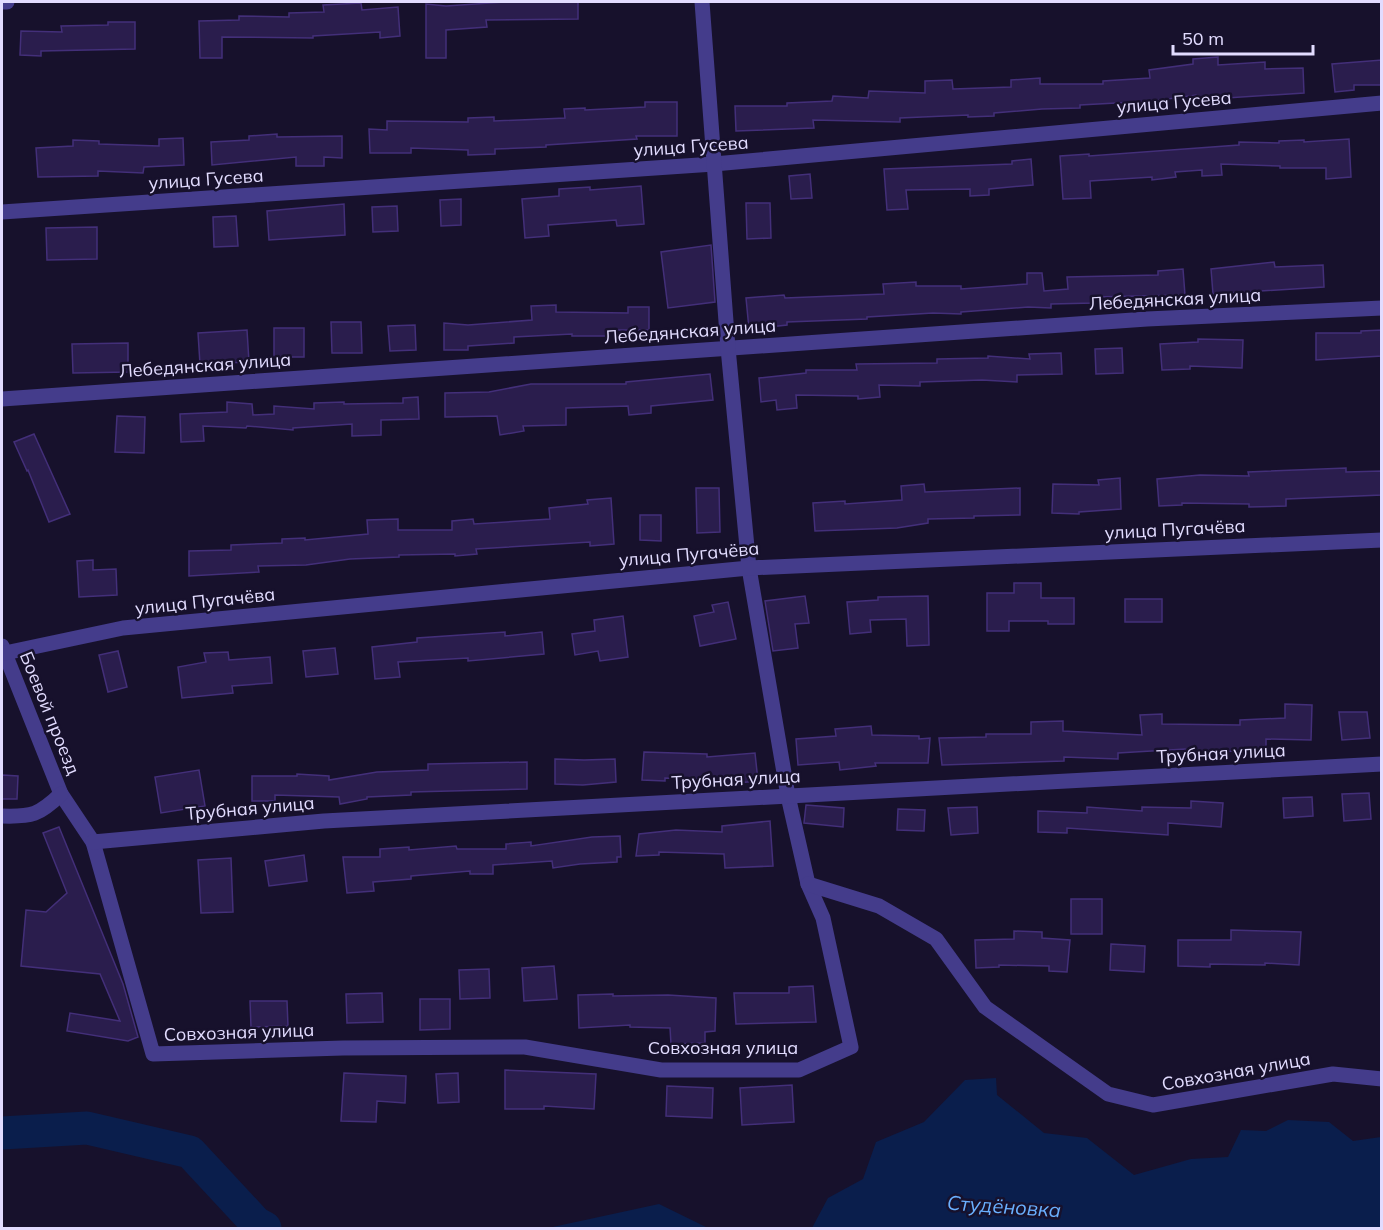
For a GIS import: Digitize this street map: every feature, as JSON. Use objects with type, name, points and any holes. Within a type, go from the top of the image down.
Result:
[{"type":"street","points":[[2,2],[7,2]]},
{"type":"street","points":[[702,2],[728,348],[748,568],[788,796],[808,884]]},
{"type":"street","name":"улица Гусева","points":[[2,212],[714,164],[1382,103]]},
{"type":"street","name":"Лебедянская улица","points":[[2,399],[1147,319],[1382,308]]},
{"type":"street","name":"улица Пугачёва","points":[[3,650],[123,628],[748,568],[1382,540]]},
{"type":"street","name":"Боевой проезд","points":[[3,650],[62,794]]},
{"type":"street","name":"Трубная улица","points":[[93,842],[324,821],[1382,764]]},
{"type":"street","points":[[2,816],[27,817],[46,808],[62,794]]},
{"type":"street","name":"Совхозная улица","points":[[62,794],[93,842],[153,1054],[343,1048],[525,1047],[661,1070],[799,1070],[851,1047],[823,918],[808,884]]},
{"type":"street","name":"Совхозная улица","points":[[808,884],[879,906],[936,939],[985,1007],[1108,1094],[1153,1105],[1333,1074],[1382,1079]]},
{"type":"water","points":[[996,1078],[997,1095],[1044,1133],[1087,1138],[1134,1175],[1191,1159],[1228,1157],[1241,1130],[1266,1131],[1288,1120],[1329,1122],[1353,1141],[1381,1137],[1381,1228],[812,1228],[828,1198],[863,1179],[876,1142],[924,1122],[965,1080]]},
{"type":"water","points":[[659,1204],[708,1228],[548,1228]]},
{"type":"building","points":[[505,2],[578,2],[578,19],[486,20],[487,27],[446,30],[446,58],[426,58],[426,4],[446,6]]},
{"type":"building","points":[[361,3],[362,10],[398,7],[400,36],[380,38],[380,32],[313,36],[313,38],[222,37],[222,58],[200,58],[199,21],[239,20],[239,16],[289,17],[289,13],[324,12],[323,5]]},
{"type":"building","points":[[108,22],[135,22],[135,49],[41,51],[41,56],[20,55],[21,31],[62,32],[61,26],[108,25]]},
{"type":"building","points":[[1218,57],[1218,65],[1265,62],[1265,69],[1303,68],[1304,93],[1196,100],[1196,95],[1153,101],[1080,105],[1080,108],[994,113],[994,116],[900,118],[900,122],[813,120],[814,128],[736,131],[735,106],[787,106],[787,103],[832,101],[833,96],[868,98],[869,91],[925,93],[925,81],[952,80],[953,89],[1011,87],[1011,80],[1040,78],[1040,84],[1103,84],[1103,81],[1150,78],[1149,70],[1193,64],[1193,59]]},
{"type":"building","points":[[1382,60],[1382,85],[1354,85],[1354,90],[1335,92],[1332,64]]},
{"type":"building","points":[[645,102],[677,102],[677,136],[636,136],[637,139],[495,149],[495,154],[468,155],[468,150],[411,148],[411,153],[370,153],[369,129],[387,130],[387,121],[468,122],[468,118],[494,117],[494,121],[565,118],[564,109],[645,107]]},
{"type":"building","points":[[277,134],[277,137],[342,136],[342,158],[324,157],[324,166],[296,166],[296,157],[212,165],[211,142],[249,140],[249,136]]},
{"type":"building","points":[[183,138],[184,165],[144,167],[143,173],[98,171],[98,176],[38,177],[36,148],[73,146],[73,140],[99,141],[99,144],[159,146],[159,139]]},
{"type":"building","points":[[1349,139],[1351,177],[1326,179],[1326,168],[1221,164],[1222,175],[1202,176],[1202,170],[1175,172],[1176,177],[1152,180],[1152,177],[1090,181],[1091,198],[1063,199],[1060,156],[1239,145],[1239,142],[1279,143],[1279,141]]},
{"type":"building","points":[[1031,159],[1033,185],[989,189],[989,195],[970,196],[970,189],[906,190],[908,209],[887,210],[884,169],[1012,164],[1012,161]]},
{"type":"building","points":[[810,174],[812,198],[791,199],[789,176]]},
{"type":"building","points":[[641,186],[644,224],[617,226],[616,220],[548,225],[549,236],[525,238],[522,199],[559,196],[559,189],[590,187],[590,190]]},
{"type":"building","points":[[461,199],[461,225],[441,226],[440,200]]},
{"type":"building","points":[[746,203],[770,203],[771,238],[747,239]]},
{"type":"building","points":[[344,204],[345,235],[269,240],[267,211]]},
{"type":"building","points":[[397,206],[398,231],[373,232],[372,207]]},
{"type":"building","points":[[236,216],[238,246],[214,247],[213,217]]},
{"type":"building","points":[[97,227],[97,259],[47,260],[46,228]]},
{"type":"building","points":[[711,245],[715,302],[668,308],[661,252]]},
{"type":"building","points":[[1274,262],[1275,267],[1323,265],[1324,287],[1213,294],[1211,269]]},
{"type":"building","points":[[1183,269],[1185,295],[1094,297],[1094,303],[1051,304],[1051,308],[1028,307],[961,312],[961,314],[933,313],[867,317],[867,319],[787,322],[787,325],[749,329],[746,298],[784,295],[785,298],[884,294],[883,284],[916,282],[916,286],[961,286],[961,289],[1027,284],[1027,273],[1042,273],[1044,291],[1068,289],[1067,277],[1158,275],[1158,271]]},
{"type":"building","points":[[556,305],[556,312],[628,313],[628,307],[649,307],[649,330],[609,330],[609,336],[572,336],[572,334],[514,337],[514,343],[468,346],[468,350],[444,350],[444,323],[468,325],[532,320],[531,306]]},
{"type":"building","points":[[331,322],[361,322],[362,353],[332,353]]},
{"type":"building","points":[[415,325],[416,350],[390,351],[388,326]]},
{"type":"building","points":[[274,328],[304,328],[304,357],[274,357]]},
{"type":"building","points":[[247,330],[249,362],[200,364],[198,333]]},
{"type":"building","points":[[1382,330],[1382,356],[1316,360],[1316,333],[1361,333],[1361,331]]},
{"type":"building","points":[[1198,339],[1243,340],[1242,368],[1190,366],[1190,369],[1162,370],[1160,344],[1198,342]]},
{"type":"building","points":[[128,343],[128,372],[73,373],[72,344]]},
{"type":"building","points":[[1122,348],[1123,373],[1096,374],[1095,349]]},
{"type":"building","points":[[1061,353],[1062,374],[1017,375],[1017,382],[982,380],[920,382],[920,386],[879,385],[880,397],[858,399],[858,396],[796,395],[797,408],[777,410],[776,400],[761,402],[759,378],[806,373],[806,370],[857,370],[856,364],[937,363],[937,359],[988,358],[988,356],[1030,359],[1029,354]]},
{"type":"building","points":[[710,374],[713,400],[651,406],[651,413],[629,415],[628,406],[566,408],[566,425],[523,426],[524,431],[500,435],[497,416],[445,417],[445,393],[489,392],[531,384],[626,384],[626,382]]},
{"type":"building","points":[[418,397],[419,419],[381,420],[381,435],[352,436],[352,424],[293,428],[293,430],[247,426],[246,428],[203,426],[204,441],[181,442],[180,414],[227,412],[227,402],[252,404],[253,415],[274,414],[274,406],[314,409],[314,403],[403,403],[403,398]]},
{"type":"building","points":[[117,416],[145,417],[144,453],[115,452]]},
{"type":"building","points":[[34,434],[70,514],[49,522],[14,442]]},
{"type":"building","points":[[1346,468],[1346,472],[1382,471],[1382,495],[1286,499],[1286,506],[1249,507],[1249,504],[1182,503],[1182,505],[1159,506],[1157,479],[1200,475],[1249,476],[1248,472]]},
{"type":"building","points":[[1120,478],[1121,509],[1079,512],[1079,514],[1052,513],[1053,484],[1099,485],[1098,480]]},
{"type":"building","points":[[924,484],[925,492],[1020,488],[1020,515],[928,519],[928,523],[897,528],[815,531],[813,503],[845,501],[845,504],[902,500],[901,486]]},
{"type":"building","points":[[696,488],[719,488],[720,532],[697,533]]},
{"type":"building","points":[[611,498],[614,544],[590,546],[590,542],[476,549],[477,554],[399,555],[399,557],[350,559],[306,565],[258,566],[259,572],[189,576],[189,551],[231,550],[231,545],[282,543],[282,539],[305,538],[305,540],[368,534],[367,520],[398,519],[398,530],[452,530],[452,521],[473,519],[474,524],[550,519],[549,508],[588,504],[587,500]]},
{"type":"building","points":[[640,515],[661,515],[661,541],[640,540]]},
{"type":"building","points":[[93,560],[93,570],[116,569],[117,595],[79,597],[77,561]]},
{"type":"building","points":[[1014,583],[1041,583],[1041,598],[1074,598],[1074,624],[1009,621],[1009,631],[987,631],[987,593],[1014,593]]},
{"type":"building","points":[[805,596],[809,623],[795,624],[798,648],[773,651],[765,601]]},
{"type":"building","points":[[928,596],[929,645],[907,646],[906,619],[870,620],[871,632],[850,634],[847,602],[878,600],[878,597]]},
{"type":"building","points":[[1125,599],[1162,599],[1162,622],[1125,622]]},
{"type":"building","points":[[728,602],[736,639],[700,646],[694,616],[714,612],[712,605]]},
{"type":"building","points":[[623,616],[628,657],[600,661],[598,651],[575,655],[572,634],[595,631],[594,620]]},
{"type":"building","points":[[505,632],[505,636],[542,632],[544,654],[468,661],[468,658],[398,662],[400,677],[375,679],[372,647],[417,642],[417,638]]},
{"type":"building","points":[[335,648],[338,674],[306,677],[303,651]]},
{"type":"building","points":[[118,651],[127,687],[108,692],[99,655]]},
{"type":"building","points":[[228,652],[229,660],[270,657],[272,683],[232,686],[233,693],[182,698],[178,667],[206,662],[204,653]]},
{"type":"building","points":[[1285,704],[1312,705],[1311,740],[1266,739],[1266,749],[1220,752],[1185,751],[1185,749],[1118,753],[1118,759],[1064,757],[1064,761],[942,765],[939,738],[986,737],[986,734],[1031,734],[1031,722],[1063,721],[1063,731],[1142,735],[1140,715],[1162,714],[1162,724],[1240,725],[1240,720],[1285,718]]},
{"type":"building","points":[[1339,712],[1367,712],[1370,738],[1342,740]]},
{"type":"building","points":[[871,726],[872,735],[930,738],[928,763],[875,763],[876,766],[840,770],[839,762],[798,765],[796,739],[836,736],[835,729]]},
{"type":"building","points":[[644,752],[707,754],[707,757],[755,753],[758,781],[726,784],[725,780],[665,778],[665,781],[642,780]]},
{"type":"building","points":[[555,759],[615,759],[616,782],[583,785],[555,784]]},
{"type":"building","points":[[527,762],[527,789],[411,792],[411,795],[367,797],[367,799],[340,804],[339,797],[275,795],[275,801],[252,801],[252,776],[297,776],[297,774],[329,776],[329,780],[377,772],[428,770],[428,764]]},
{"type":"building","points":[[199,770],[205,806],[161,813],[155,777]]},
{"type":"building","points":[[2,775],[18,776],[17,799],[2,799]]},
{"type":"building","points":[[1369,793],[1371,819],[1344,821],[1342,794]]},
{"type":"building","points":[[1312,797],[1313,816],[1284,818],[1283,798]]},
{"type":"building","points":[[1191,801],[1223,803],[1221,827],[1168,823],[1168,835],[1067,828],[1067,833],[1038,832],[1038,811],[1087,813],[1087,807],[1142,811],[1142,807],[1191,808]]},
{"type":"building","points":[[806,805],[844,808],[843,827],[804,823]]},
{"type":"building","points":[[977,807],[978,833],[951,835],[948,808]]},
{"type":"building","points":[[898,809],[925,810],[924,831],[897,830]]},
{"type":"building","points":[[770,821],[773,866],[725,868],[724,854],[659,852],[659,855],[636,856],[639,834],[676,830],[722,832],[722,826]]},
{"type":"building","points":[[59,827],[123,984],[138,1037],[128,1041],[67,1031],[70,1013],[120,1021],[100,974],[21,966],[26,910],[46,912],[67,893],[43,833]]},
{"type":"building","points":[[620,836],[621,857],[617,857],[617,862],[553,868],[552,861],[493,865],[493,874],[470,874],[470,871],[411,876],[411,879],[373,882],[374,891],[347,893],[343,857],[380,857],[380,849],[409,847],[409,850],[456,846],[457,849],[506,849],[506,844],[531,842],[531,846],[592,837]]},
{"type":"building","points":[[304,855],[307,881],[269,886],[265,861]]},
{"type":"building","points":[[231,858],[233,912],[201,913],[198,860]]},
{"type":"building","points":[[1071,899],[1102,899],[1102,934],[1071,934]]},
{"type":"building","points":[[1231,930],[1301,932],[1299,965],[1265,963],[1265,965],[1210,964],[1210,967],[1178,966],[1178,940],[1231,940]]},
{"type":"building","points":[[1014,931],[1042,932],[1042,938],[1070,940],[1067,972],[1049,971],[1049,966],[999,965],[999,967],[976,968],[975,940],[1014,939]]},
{"type":"building","points":[[1111,944],[1145,946],[1144,972],[1110,970]]},
{"type":"building","points":[[554,966],[557,999],[524,1001],[522,968]]},
{"type":"building","points":[[489,969],[490,998],[460,999],[459,970]]},
{"type":"building","points":[[813,986],[816,1022],[736,1024],[734,993],[789,993],[789,987]]},
{"type":"building","points":[[382,993],[383,1022],[347,1023],[346,994]]},
{"type":"building","points":[[613,994],[613,996],[668,995],[716,998],[715,1031],[705,1032],[705,1043],[671,1044],[670,1028],[630,1027],[630,1025],[579,1028],[578,995]]},
{"type":"building","points":[[420,999],[450,999],[450,1029],[420,1030]]},
{"type":"building","points":[[250,1001],[287,1001],[288,1026],[251,1027]]},
{"type":"building","points":[[505,1070],[596,1074],[594,1109],[544,1106],[544,1109],[505,1109]]},
{"type":"building","points":[[344,1073],[406,1076],[405,1103],[377,1101],[376,1122],[341,1121]]},
{"type":"building","points":[[458,1073],[459,1102],[438,1103],[436,1074]]},
{"type":"building","points":[[792,1085],[794,1122],[742,1125],[740,1088]]},
{"type":"building","points":[[667,1086],[713,1088],[712,1118],[666,1116]]},
{"type":"waterway","name":"Студёновка","points":[[2,1133],[87,1128],[190,1152],[256,1223],[265,1228]]}]
